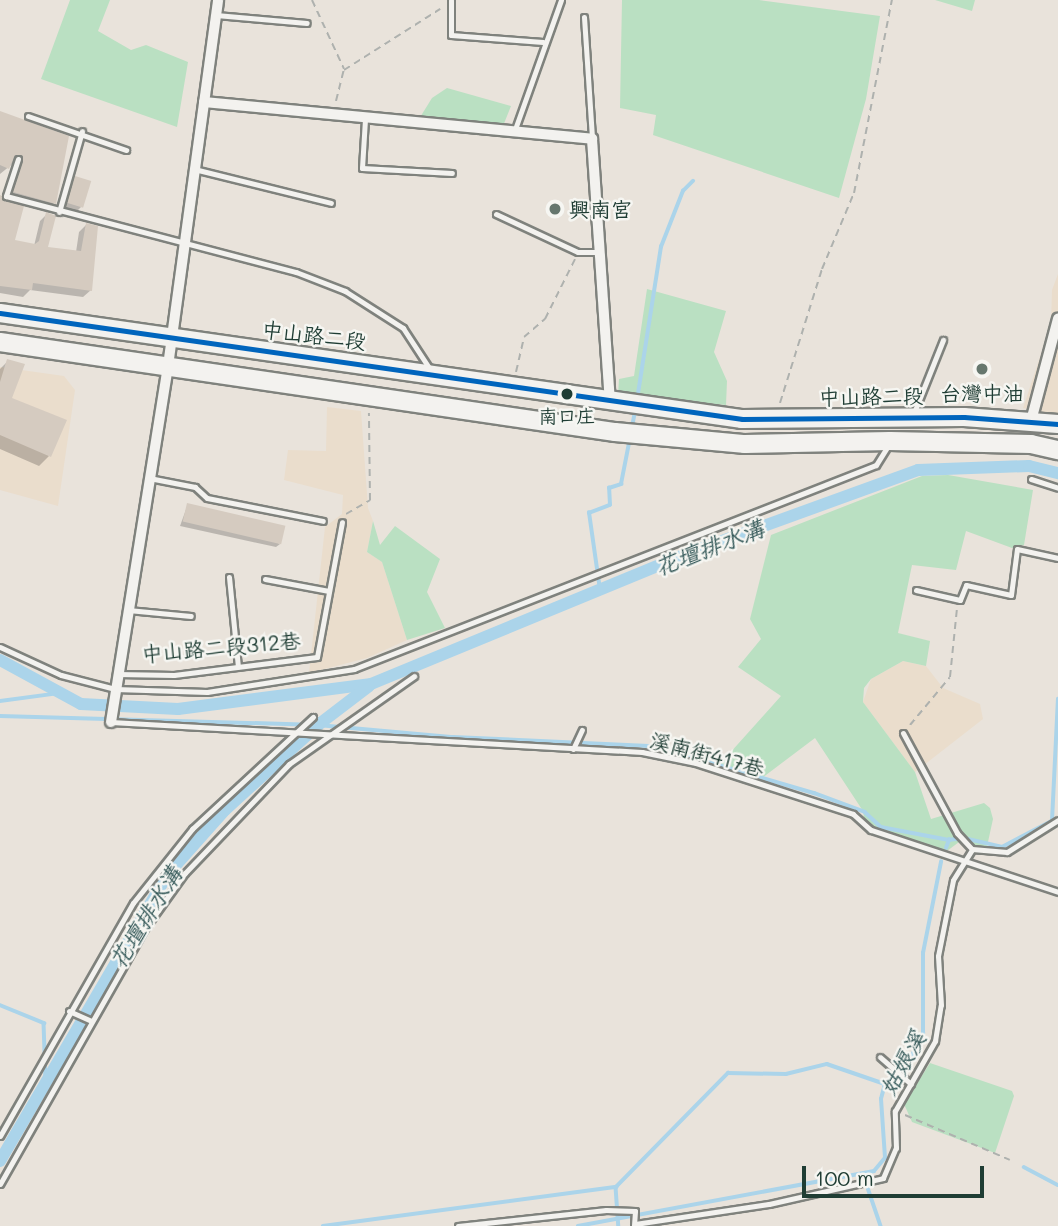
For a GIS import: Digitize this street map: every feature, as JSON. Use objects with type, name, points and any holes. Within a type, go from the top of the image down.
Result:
[{"type":"main road","name":"中山路二段","points":[[0,313],[367,395],[615,432],[800,445],[890,441]]},
{"type":"main road","name":"中山路二段","points":[[0,342],[432,373],[516,384],[644,407],[774,421],[912,418],[1058,424]]},
{"type":"main road","points":[[516,384],[517,417]]},
{"type":"main road","points":[[890,441],[1031,444],[1058,450]]},
{"type":"street","name":"中山路二段312巷","points":[[110,722],[170,353],[218,0]]},
{"type":"street","points":[[204,102],[365,120],[592,139],[616,403]]},
{"type":"street","points":[[1031,421],[1058,318]]},
{"type":"lane","points":[[451,0],[451,35],[543,42]]},
{"type":"lane","points":[[514,132],[543,42],[561,0]]},
{"type":"lane","points":[[216,15],[307,23]]},
{"type":"lane","points":[[584,17],[592,139]]},
{"type":"lane","points":[[28,116],[82,131],[126,149]]},
{"type":"lane","points":[[365,120],[362,168],[452,173]]},
{"type":"lane","points":[[59,212],[82,131]]},
{"type":"lane","points":[[18,159],[6,196],[296,272],[345,291],[404,328],[432,373]]},
{"type":"lane","points":[[194,169],[331,203]]},
{"type":"lane","points":[[496,214],[578,252],[601,252]]},
{"type":"lane","points":[[912,418],[943,340]]},
{"type":"lane","points":[[0,647],[61,675],[115,689],[207,692],[355,669],[876,465],[888,452],[890,441]]},
{"type":"lane","points":[[149,478],[195,487],[206,498],[323,521]]},
{"type":"lane","points":[[1031,480],[1058,488]]},
{"type":"lane","name":"中山路二段312巷","points":[[117,674],[174,675],[317,657],[342,522]]},
{"type":"lane","points":[[916,590],[960,600],[966,585],[1011,595],[1017,548],[1058,558]]},
{"type":"lane","points":[[229,577],[238,667]]},
{"type":"lane","points":[[265,579],[329,591]]},
{"type":"lane","points":[[128,610],[191,616]]},
{"type":"lane","points":[[0,1185],[144,930],[185,873],[289,764],[414,676]]},
{"type":"lane","points":[[0,1136],[133,903],[192,829],[313,717]]},
{"type":"lane","name":"溪南街417巷","points":[[110,722],[642,752],[696,763],[853,814],[871,830],[1058,892]]},
{"type":"lane","points":[[573,748],[582,730]]},
{"type":"lane","points":[[903,733],[957,833],[972,849],[1007,852],[1058,820]]},
{"type":"lane","points":[[458,1226],[606,1210],[635,1211],[634,1225],[769,1203],[883,1178],[896,1148],[895,1111],[935,1041],[941,1005],[938,956],[953,880],[972,849]]},
{"type":"lane","points":[[69,1011],[91,1021]]},
{"type":"lane","points":[[880,1057],[911,1084]]},
{"type":"path","points":[[312,0],[344,70],[332,116]]},
{"type":"path","points":[[774,421],[822,269],[854,192],[892,0]]},
{"type":"path","points":[[344,70],[440,9]]},
{"type":"path","points":[[516,384],[524,337],[535,330],[555,302],[578,252]]},
{"type":"path","points":[[342,522],[348,510],[370,500],[372,442],[367,395]]},
{"type":"path","points":[[903,733],[950,677],[957,638],[952,622],[960,600]]},
{"type":"path","points":[[895,1111],[1010,1160]]},
{"type":"shaded area","points":[[1058,274],[1058,415],[1023,408],[1051,324],[1052,290]]},
{"type":"shaded area","points":[[0,367],[64,376],[75,390],[58,506],[0,490]]},
{"type":"shaded area","points":[[327,407],[361,411],[368,508],[373,521],[367,552],[382,562],[407,640],[367,658],[309,673],[325,527],[342,514],[343,495],[284,480],[288,450],[326,451]]},
{"type":"shaded area","points":[[903,661],[926,666],[943,688],[980,704],[983,719],[915,772],[863,702],[871,679]]},
{"type":"green space","points":[[70,0],[110,0],[98,31],[131,50],[146,45],[188,62],[177,127],[41,79]]},
{"type":"green space","points":[[622,0],[759,0],[880,16],[866,99],[839,198],[653,135],[656,115],[620,108]]},
{"type":"green space","points":[[935,0],[975,0],[972,11]]},
{"type":"green space","points":[[447,88],[511,106],[503,126],[419,119],[432,98]]},
{"type":"green space","points":[[647,289],[726,311],[714,352],[727,381],[726,405],[618,395],[619,379],[634,376]]},
{"type":"green space","points":[[948,475],[1033,490],[1024,545],[1012,548],[966,531],[956,570],[912,565],[898,633],[930,641],[926,666],[903,661],[871,679],[864,688],[863,702],[915,772],[931,819],[984,803],[990,808],[993,819],[986,851],[959,842],[943,854],[865,825],[863,811],[815,738],[762,778],[720,764],[781,696],[738,667],[761,639],[750,619],[771,535],[922,476]]},
{"type":"green space","points":[[373,521],[380,545],[395,526],[440,559],[427,592],[445,628],[407,640],[382,562],[367,552]]},
{"type":"green space","points":[[930,1063],[1012,1091],[1014,1096],[995,1153],[912,1122],[904,1104]]},
{"type":"building","points":[[0,111],[69,136],[56,204],[13,192],[23,159],[15,155],[9,169],[0,165]]},
{"type":"building","points":[[75,176],[91,181],[83,208],[67,203]]},
{"type":"building","points":[[0,195],[24,206],[15,240],[35,244],[39,241],[46,212],[56,216],[48,247],[81,251],[86,223],[98,226],[92,291],[33,283],[32,290],[0,286]]},
{"type":"building","points":[[7,359],[25,364],[12,398],[67,420],[51,457],[0,435],[0,382]]},
{"type":"building","points":[[187,503],[285,526],[281,544],[183,522]]},
{"type":"waterway","points":[[637,400],[661,247],[683,191],[693,181]]},
{"type":"waterway","points":[[632,427],[635,411]]},
{"type":"waterway","points":[[600,590],[589,513],[610,505],[609,488],[621,484],[630,438]]},
{"type":"waterway","name":"花壇排水溝","points":[[0,660],[81,704],[178,709],[371,684],[689,553],[918,470],[1029,466],[1058,473]]},
{"type":"waterway","name":"花壇排水溝","points":[[0,1161],[167,875],[225,810],[318,725],[369,686]]},
{"type":"waterway","points":[[0,701],[60,693]]},
{"type":"waterway","name":"姑娘溪","points":[[946,848],[949,840],[964,838],[1002,847],[1052,821],[1058,699]]},
{"type":"waterway","points":[[0,716],[318,725],[453,737],[654,746],[814,793],[865,812],[881,827],[949,840]]},
{"type":"waterway","name":"姑娘溪","points":[[578,1226],[874,1171],[885,1158],[881,1099],[885,1084],[909,1061],[923,1033],[923,953],[941,862]]},
{"type":"waterway","points":[[0,1005],[44,1023],[46,1079]]},
{"type":"waterway","points":[[323,1226],[616,1187],[728,1073],[786,1074],[827,1064],[885,1084]]},
{"type":"waterway","name":"花壇排水溝","points":[[0,1155],[4,1153]]},
{"type":"waterway","points":[[1024,1167],[1058,1185]]},
{"type":"waterway","points":[[866,1182],[881,1226]]},
{"type":"waterway","points":[[616,1187],[619,1226]]},
{"type":"transit line","points":[[0,313],[742,419],[964,417],[1058,424]]},
{"type":"place","name":"興南宮","points":[[555,209]]},
{"type":"place","name":"台灣中油","points":[[982,369]]},
{"type":"place","name":"南口庄","points":[[567,394]]}]
